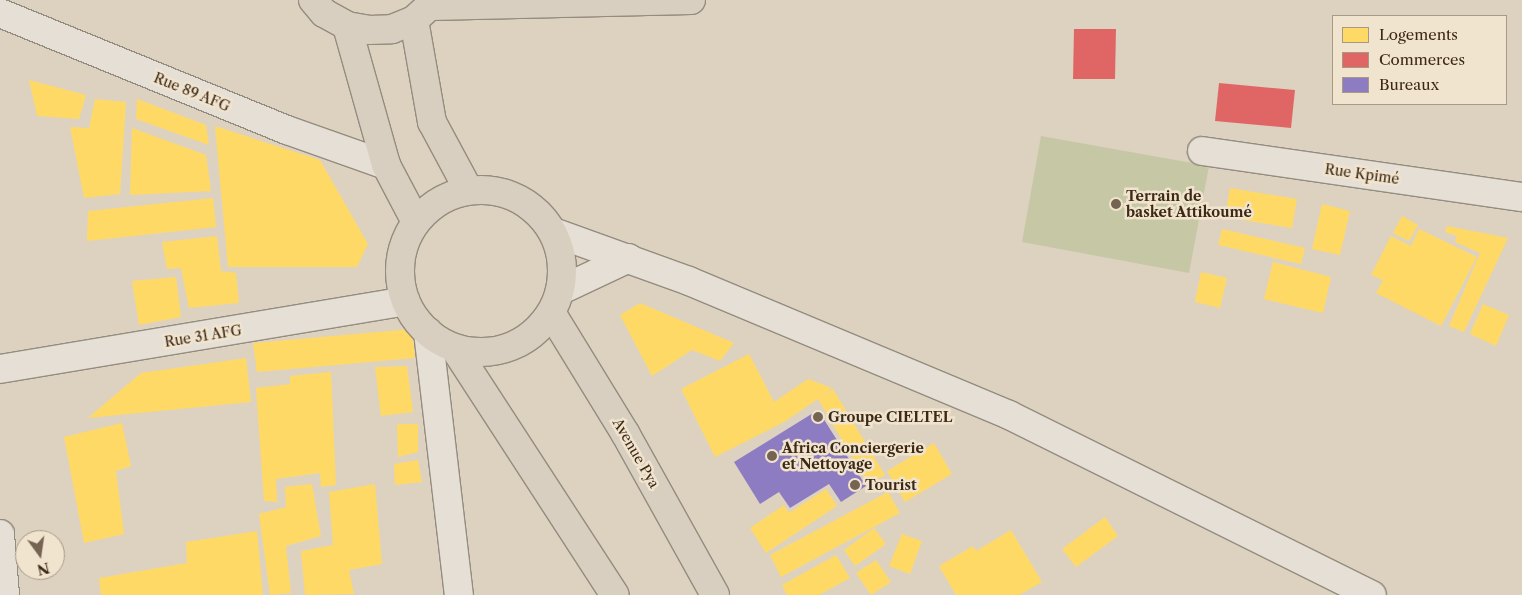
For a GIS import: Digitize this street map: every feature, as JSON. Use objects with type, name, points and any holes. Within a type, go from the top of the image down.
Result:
[{"type":"main road","points":[[313,0],[324,13],[347,26],[369,30],[392,29],[427,9],[691,0]]},
{"type":"main road","points":[[427,9],[432,122],[468,189]]},
{"type":"main road","points":[[347,26],[386,166],[416,222]]},
{"type":"main road","points":[[455,349],[504,348],[528,338],[556,302],[560,253],[553,232],[528,204],[495,190],[468,189],[435,204],[416,222],[401,257],[400,279],[405,301],[428,332],[455,349],[615,595]]},
{"type":"main road","name":"Avenue Pya","points":[[556,302],[714,595]]},
{"type":"street","name":"Rue 89 AFG","points":[[0,13],[287,130],[386,166]]},
{"type":"street","name":"Rue Kpimé","points":[[1202,151],[1522,197]]},
{"type":"street","points":[[553,232],[629,258],[1009,415],[1372,595]]},
{"type":"street","points":[[556,302],[629,258]]},
{"type":"street","name":"Rue 31 AFG","points":[[0,369],[405,301]]},
{"type":"street","points":[[428,332],[459,595]]},
{"type":"street","points":[[0,534],[5,595]]},
{"type":"green space","name":"Terrain de basket Attikoumé","points":[[1041,136],[1209,166],[1189,273],[1022,242]]},
{"type":"building: Logements","points":[[29,80],[86,95],[79,119],[37,116]]},
{"type":"building: Logements","points":[[95,99],[126,102],[120,194],[84,198],[70,127],[89,128]]},
{"type":"building: Logements","points":[[137,99],[206,125],[209,145],[136,119]]},
{"type":"building: Logements","points":[[215,126],[320,160],[368,244],[357,267],[228,267]]},
{"type":"building: Logements","points":[[132,128],[206,155],[211,191],[130,195]]},
{"type":"building: Logements","points":[[1230,188],[1297,199],[1292,228],[1225,217]]},
{"type":"building: Logements","points":[[213,198],[216,227],[87,241],[88,211]]},
{"type":"building: Logements","points":[[1322,204],[1350,211],[1340,255],[1312,249]]},
{"type":"building: Logements","points":[[1402,216],[1418,225],[1409,241],[1393,233]]},
{"type":"building: Logements","points":[[1447,226],[1508,238],[1464,332],[1449,326],[1480,253],[1455,242],[1457,236],[1445,232]]},
{"type":"building: Logements","points":[[1222,229],[1305,248],[1301,264],[1218,245]]},
{"type":"building: Logements","points":[[1419,229],[1477,257],[1441,326],[1376,293],[1383,280],[1371,275],[1391,236],[1411,246]]},
{"type":"building: Logements","points":[[217,236],[221,271],[236,273],[239,303],[189,308],[181,268],[167,269],[162,242]]},
{"type":"building: Logements","points":[[1273,262],[1331,277],[1323,313],[1264,299]]},
{"type":"building: Logements","points":[[1201,272],[1227,278],[1220,308],[1195,302]]},
{"type":"building: Logements","points":[[176,277],[181,317],[139,325],[132,281]]},
{"type":"building: Logements","points":[[640,303],[734,343],[720,361],[692,350],[652,376],[620,315]]},
{"type":"building: Logements","points":[[1483,304],[1509,315],[1496,346],[1470,334]]},
{"type":"building: Logements","points":[[412,329],[415,358],[257,372],[253,343]]},
{"type":"building: Logements","points":[[749,354],[774,402],[808,379],[832,388],[823,396],[833,389],[885,475],[868,484],[818,399],[784,422],[715,457],[681,389]]},
{"type":"building: Logements","points":[[246,358],[251,402],[88,418],[141,373]]},
{"type":"building: Logements","points":[[407,366],[413,412],[381,416],[375,367]]},
{"type":"building: Logements","points":[[331,372],[336,485],[321,487],[320,473],[276,479],[277,502],[264,501],[256,388],[290,384],[290,376]]},
{"type":"building: Logements","points":[[122,423],[131,466],[116,471],[124,534],[84,543],[64,437]]},
{"type":"building: Logements","points":[[397,424],[418,424],[418,452],[398,457]]},
{"type":"building: Logements","points":[[934,443],[952,474],[905,502],[887,471]]},
{"type":"building: Logements","points":[[418,460],[422,482],[395,485],[394,464]]},
{"type":"building: Logements","points":[[312,484],[321,536],[286,546],[291,593],[270,595],[259,514],[286,507],[285,487]]},
{"type":"building: Logements","points":[[375,484],[382,564],[349,570],[354,594],[305,595],[301,551],[333,545],[329,492]]},
{"type":"building: Logements","points":[[826,489],[837,506],[766,553],[750,528],[784,505],[789,513]]},
{"type":"building: Logements","points":[[888,492],[900,513],[781,577],[770,555]]},
{"type":"building: Logements","points":[[1105,517],[1118,536],[1076,567],[1062,549]]},
{"type":"building: Logements","points":[[874,528],[886,544],[855,566],[844,550]]},
{"type":"building: Logements","points":[[1011,530],[1042,582],[1019,595],[956,595],[939,566],[973,546],[976,551]]},
{"type":"building: Logements","points":[[257,531],[263,595],[101,595],[99,578],[187,563],[186,542]]},
{"type":"building: Logements","points":[[902,534],[922,541],[910,574],[889,566]]},
{"type":"building: Logements","points":[[836,555],[850,578],[819,595],[787,595],[782,585]]},
{"type":"building: Logements","points":[[876,560],[891,582],[871,595],[856,573]]},
{"type":"building: Commerces","points":[[1074,29],[1116,29],[1115,79],[1073,79]]},
{"type":"building: Commerces","points":[[1219,83],[1295,90],[1291,128],[1215,121]]},
{"type":"building: Bureaux","points":[[818,410],[866,486],[841,502],[829,484],[790,508],[779,492],[760,504],[734,462]]},
{"type":"place","name":"Terrain de basket Attikoumé","points":[[1116,204]]},
{"type":"place","name":"Groupe CIELTEL","points":[[818,417]]},
{"type":"place","name":"Africa Conciergerie et Nettoyage","points":[[772,456]]},
{"type":"place","name":"Tourist","points":[[855,485]]}]
